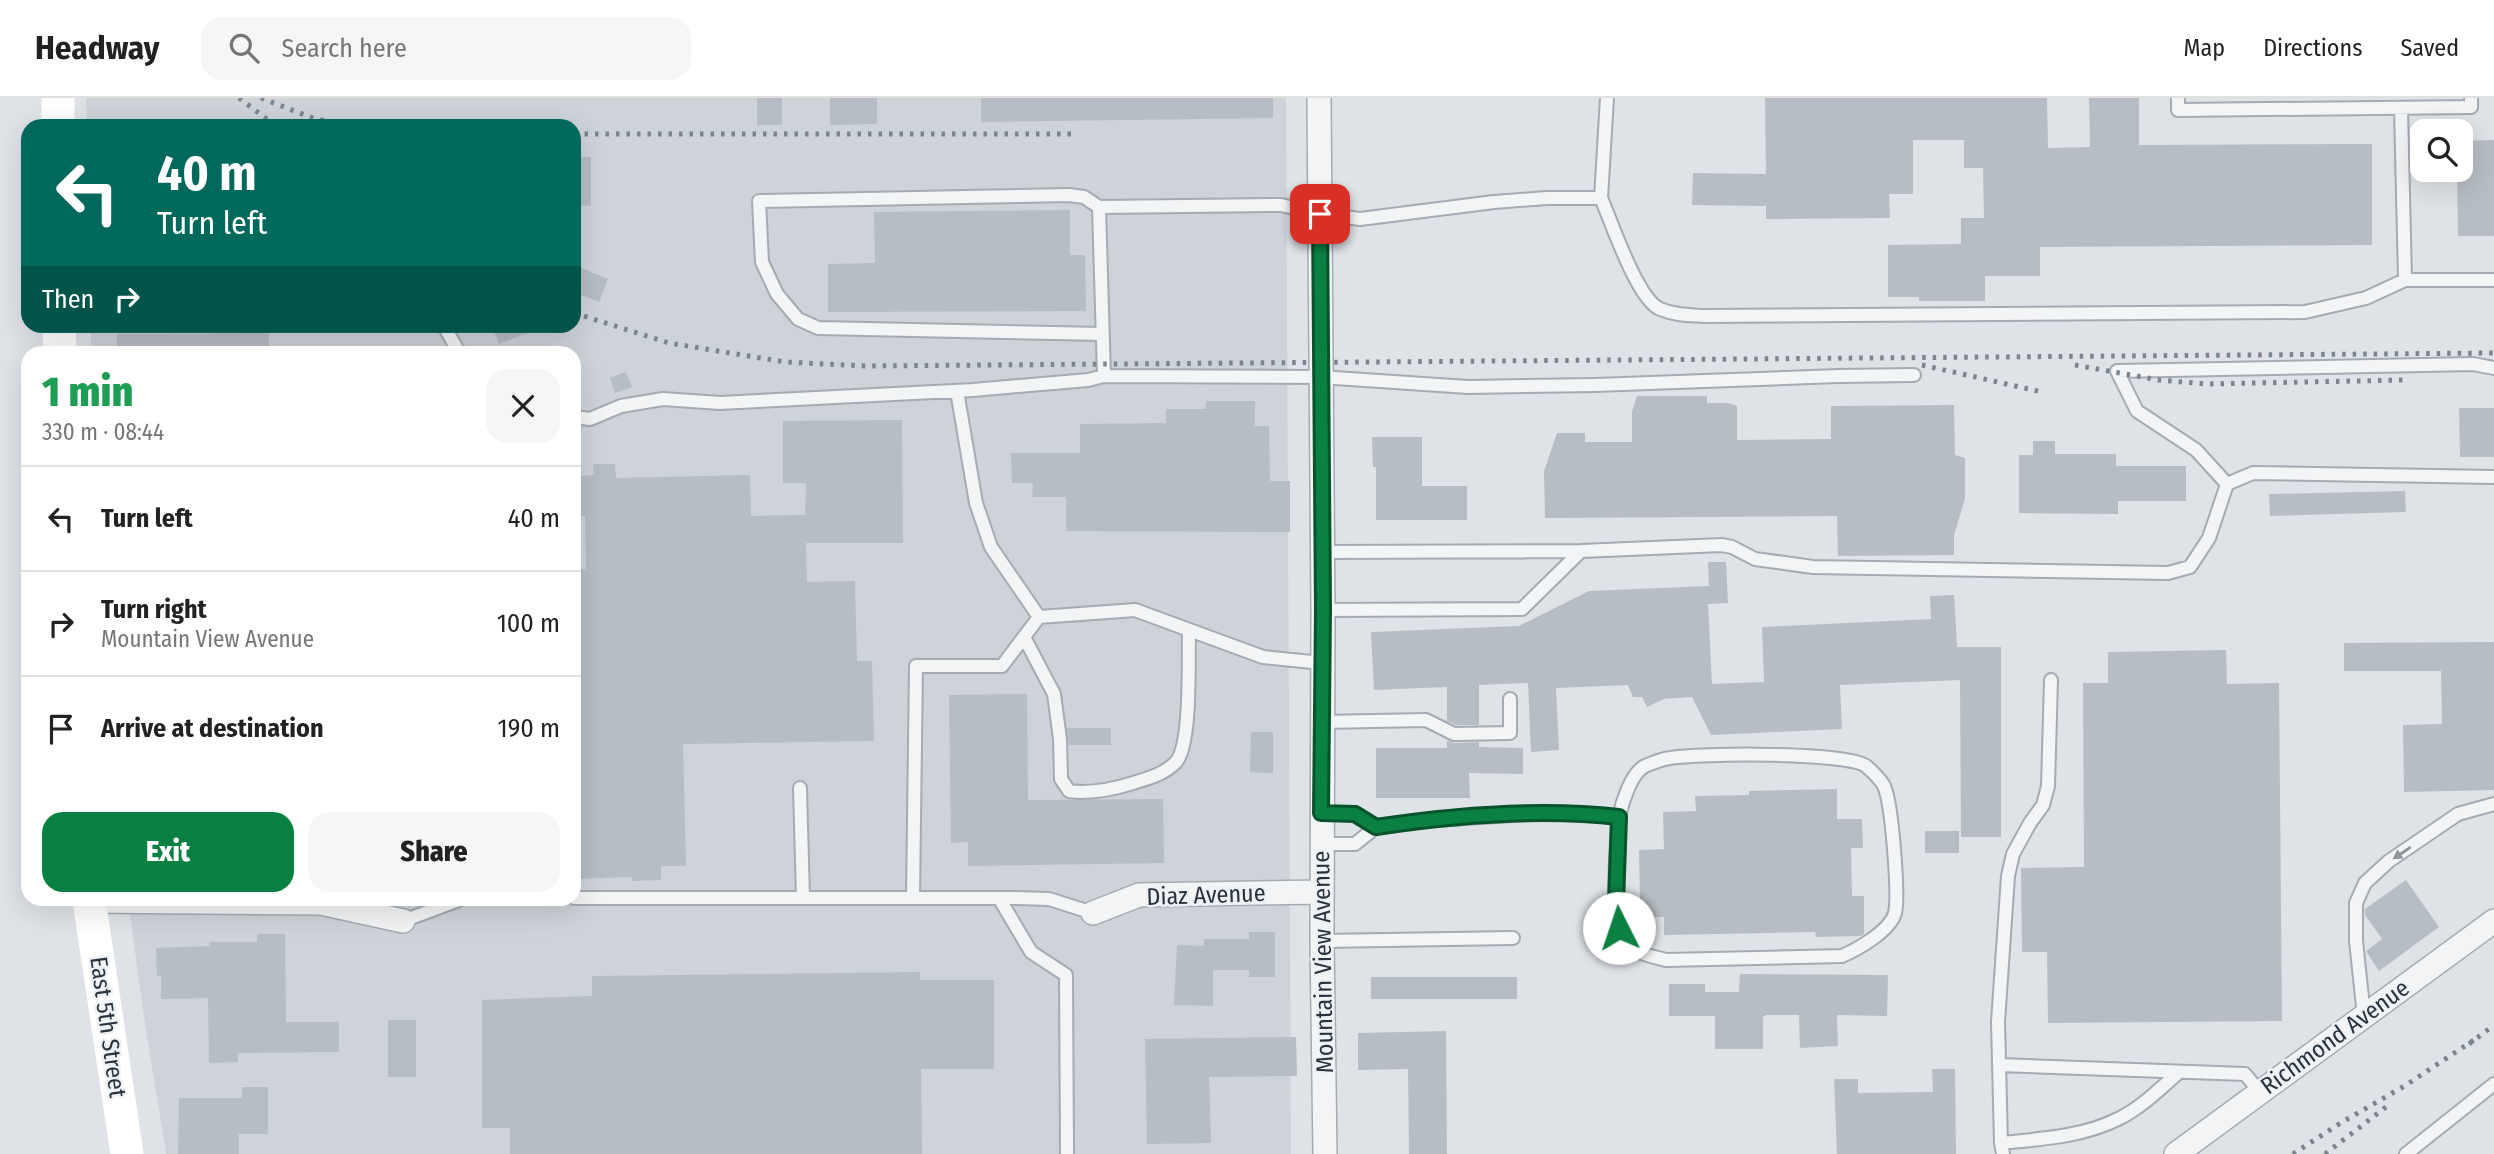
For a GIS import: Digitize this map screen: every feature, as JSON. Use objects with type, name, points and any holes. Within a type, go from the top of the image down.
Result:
[{"type":"main road","points":[[58,98],[58,119]]},
{"type":"main road","name":"East 5th Street","points":[[91,906],[127,1154]]},
{"type":"street","name":"Mountain View Avenue","points":[[1319,98],[1325,1154]]},
{"type":"street","name":"Diaz Avenue","points":[[1093,914],[1139,895],[1322,892]]},
{"type":"street","points":[[335,906],[403,921]]},
{"type":"street","name":"Richmond Avenue","points":[[2176,1154],[2494,921]]},
{"type":"lane","points":[[1607,98],[1601,198],[1637,282],[1657,308],[1676,314],[1743,316],[2305,312],[2366,298],[2405,280],[2494,280]]},
{"type":"lane","points":[[2178,98],[2178,110],[2314,104],[2400,108],[2471,107],[2471,98]]},
{"type":"lane","points":[[2400,108],[2405,280]]},
{"type":"lane","points":[[1103,334],[818,328],[798,319],[791,311],[777,294],[762,262],[759,201],[1069,195],[1084,197],[1099,207],[1281,205],[1360,219],[1494,202],[1601,198]]},
{"type":"lane","points":[[1099,207],[1104,376]]},
{"type":"lane","points":[[2227,484],[2196,450],[2137,411],[2117,371],[2473,364],[2494,368]]},
{"type":"lane","points":[[581,418],[590,419],[621,406],[663,399],[720,403],[957,391],[1088,380],[1104,376],[1321,377],[1468,387],[1914,375]]},
{"type":"lane","points":[[957,391],[976,503],[991,547],[1039,617]]},
{"type":"lane","points":[[1322,552],[1581,551],[1722,545],[1755,559],[1813,567],[2168,573],[2190,567],[2209,538],[2227,484],[2253,473],[2494,477]]},
{"type":"lane","points":[[1323,610],[1522,609],[1581,551]]},
{"type":"lane","points":[[913,898],[916,666],[1002,666],[1039,617],[1135,610],[1263,657],[1322,663]]},
{"type":"lane","points":[[1024,637],[1054,694],[1060,738],[1060,779],[1069,791],[1087,793],[1155,777],[1176,762],[1185,739],[1189,630]]},
{"type":"lane","points":[[2051,680],[2048,786],[2043,805],[2013,854],[2008,876],[1998,1022],[2002,1149],[2083,1132],[2120,1118],[2179,1072]]},
{"type":"lane","points":[[1321,722],[1426,720],[1454,734],[1510,733],[1510,699]]},
{"type":"lane","points":[[1731,755],[1838,757],[1864,765],[1884,785],[1895,846],[1895,914],[1882,930],[1861,947],[1842,956],[1666,960],[1640,953],[1627,943],[1619,928],[1616,903],[1619,817],[1622,798],[1642,767],[1668,758],[1731,755]]},
{"type":"lane","points":[[800,788],[803,898]]},
{"type":"lane","points":[[2364,1016],[2356,941],[2356,903],[2365,883],[2389,862],[2458,814],[2494,804]]},
{"type":"lane","points":[[1321,813],[1355,814],[1376,827]]},
{"type":"lane","points":[[1322,844],[1355,844],[1376,827],[1418,821],[1530,814],[1619,817]]},
{"type":"lane","points":[[581,898],[1049,899],[1093,914]]},
{"type":"lane","points":[[999,898],[1031,951],[1066,975],[1067,1154]]},
{"type":"lane","points":[[403,921],[443,906]]},
{"type":"lane","points":[[1322,941],[1513,938]]},
{"type":"lane","points":[[2000,1065],[2245,1074],[2260,1092]]},
{"type":"lane","points":[[2406,1154],[2494,1084]]},
{"type":"shaded area","points":[[86,98],[1286,98],[1291,1154],[166,1154],[129,906],[581,906],[581,346],[91,346],[91,333],[581,333],[581,119],[87,119]]},
{"type":"building","points":[[757,98],[782,98],[782,125],[757,125]]},
{"type":"building","points":[[830,98],[877,98],[877,124],[830,125]]},
{"type":"building","points":[[981,98],[1273,98],[1273,118],[981,122]]},
{"type":"building","points":[[1765,98],[2047,98],[2048,148],[2090,147],[2089,98],[2139,98],[2139,145],[2372,144],[2372,245],[2040,247],[2040,276],[1985,276],[1985,301],[1919,301],[1919,297],[1888,297],[1888,245],[1961,244],[1961,218],[1984,218],[1983,168],[1964,168],[1964,140],[1913,140],[1913,194],[1889,194],[1890,218],[1766,219],[1766,206],[1692,205],[1693,173],[1766,174]]},
{"type":"building","points":[[2494,140],[2494,236],[2458,236],[2457,182],[2473,182],[2473,141]]},
{"type":"building","points":[[581,157],[591,157],[591,206],[581,206]]},
{"type":"building","points":[[1070,210],[1070,255],[1085,255],[1086,311],[828,312],[828,264],[875,263],[874,212]]},
{"type":"building","points":[[581,268],[608,279],[599,302],[581,295]]},
{"type":"building","points":[[269,333],[269,346],[117,346],[117,334]]},
{"type":"building","points":[[495,333],[527,333],[499,344]]},
{"type":"building","points":[[626,372],[632,387],[615,393],[610,378]]},
{"type":"building","points":[[1637,396],[1707,396],[1707,403],[1737,406],[1737,440],[1831,439],[1831,406],[1954,405],[1955,455],[1965,458],[1965,499],[1954,535],[1954,555],[1838,556],[1837,516],[1545,518],[1544,471],[1557,433],[1585,433],[1585,442],[1632,442],[1632,412]]},
{"type":"building","points":[[1206,401],[1255,401],[1255,426],[1269,426],[1270,481],[1290,481],[1290,532],[1066,531],[1066,497],[1032,497],[1033,483],[1012,483],[1011,453],[1080,453],[1080,424],[1166,423],[1166,409],[1206,409]]},
{"type":"building","points":[[2459,408],[2494,408],[2494,457],[2460,457]]},
{"type":"building","points":[[902,420],[903,543],[806,543],[807,582],[855,581],[857,661],[872,661],[874,741],[683,744],[686,866],[661,866],[661,880],[632,881],[632,877],[581,879],[581,569],[586,569],[585,516],[581,516],[581,476],[594,475],[593,464],[615,464],[616,478],[750,475],[751,516],[805,515],[806,483],[783,483],[783,421]]},
{"type":"building","points":[[1372,437],[1422,437],[1422,486],[1467,486],[1467,520],[1376,520],[1376,467],[1373,467]]},
{"type":"building","points":[[2033,441],[2055,441],[2055,454],[2116,454],[2116,466],[2186,466],[2186,501],[2118,501],[2118,514],[2019,513],[2019,455],[2033,455]]},
{"type":"building","points":[[2405,491],[2406,512],[2270,516],[2269,494]]},
{"type":"building","points":[[1708,562],[1726,562],[1728,603],[1708,604],[1712,684],[1764,682],[1762,627],[1931,619],[1930,596],[1954,595],[1957,647],[2001,647],[2001,837],[1961,837],[1960,680],[1840,685],[1842,729],[1711,735],[1692,697],[1664,699],[1647,707],[1642,697],[1633,697],[1628,685],[1556,688],[1559,750],[1531,752],[1528,683],[1479,685],[1479,725],[1456,725],[1447,721],[1447,687],[1374,690],[1371,632],[1519,626],[1589,591],[1709,586]]},
{"type":"building","points":[[2494,642],[2494,790],[2404,792],[2403,725],[2442,724],[2441,671],[2344,671],[2344,643]]},
{"type":"building","points":[[2226,650],[2227,684],[2279,683],[2282,1021],[2048,1023],[2047,952],[2022,952],[2021,868],[2084,867],[2083,683],[2108,683],[2108,652]]},
{"type":"building","points":[[1027,694],[1028,800],[1163,799],[1164,863],[968,866],[968,842],[951,843],[949,695]]},
{"type":"building","points":[[1067,728],[1111,728],[1111,745],[1069,745]]},
{"type":"building","points":[[1251,732],[1273,732],[1273,773],[1250,772]]},
{"type":"building","points":[[1447,741],[1479,742],[1479,747],[1523,748],[1523,774],[1469,773],[1470,798],[1376,798],[1376,748],[1447,748]]},
{"type":"building","points":[[1837,789],[1837,819],[1862,819],[1863,848],[1851,848],[1852,896],[1864,896],[1864,934],[1861,936],[1816,937],[1815,932],[1664,935],[1664,917],[1630,918],[1630,900],[1640,900],[1639,850],[1664,849],[1663,812],[1696,811],[1695,796],[1749,795],[1749,791]]},
{"type":"building","points":[[1925,831],[1959,831],[1959,853],[1925,853]]},
{"type":"building","points":[[2406,880],[2439,927],[2379,971],[2366,951],[2382,939],[2365,915],[2365,909]]},
{"type":"building","points":[[1249,932],[1275,932],[1275,977],[1249,977],[1249,970],[1213,970],[1213,1006],[1174,1005],[1177,945],[1204,946],[1204,939],[1249,939]]},
{"type":"building","points":[[257,934],[285,934],[286,1022],[339,1022],[339,1052],[238,1053],[238,1062],[209,1063],[208,998],[161,999],[161,976],[157,976],[156,948],[209,946],[209,942],[257,942]]},
{"type":"building","points":[[920,972],[920,980],[994,980],[994,1069],[921,1069],[922,1154],[510,1154],[510,1128],[482,1128],[482,1000],[592,996],[592,976]]},
{"type":"building","points":[[1740,974],[1888,975],[1887,1016],[1837,1015],[1838,1046],[1800,1048],[1799,1015],[1766,1015],[1763,1017],[1763,1049],[1715,1049],[1715,1016],[1669,1016],[1669,984],[1705,984],[1705,992],[1739,992]]},
{"type":"building","points":[[1371,977],[1517,977],[1517,999],[1371,999]]},
{"type":"building","points":[[388,1020],[416,1020],[416,1077],[388,1077]]},
{"type":"building","points":[[1446,1031],[1447,1154],[1409,1154],[1408,1069],[1358,1070],[1358,1033]]},
{"type":"building","points":[[1296,1037],[1297,1076],[1209,1077],[1211,1143],[1147,1144],[1145,1039]]},
{"type":"building","points":[[1932,1069],[1955,1069],[1956,1154],[1837,1154],[1834,1079],[1858,1079],[1858,1093],[1933,1092]]},
{"type":"building","points":[[242,1087],[268,1087],[268,1134],[239,1134],[239,1154],[178,1154],[179,1098],[242,1098]]},
{"type":"railway","points":[[239,98],[267,119]]},
{"type":"railway","points":[[261,98],[318,119]]},
{"type":"railway","points":[[581,134],[1077,134]]},
{"type":"railway","points":[[581,315],[669,343],[785,362],[865,366],[2494,353]]},
{"type":"railway","points":[[1922,365],[2042,392]]},
{"type":"railway","points":[[2075,365],[2159,380],[2206,384],[2405,380]]},
{"type":"railway","points":[[2469,1044],[2494,1025]]},
{"type":"railway","points":[[2293,1154],[2477,1038]]},
{"type":"railway","points":[[2325,1154],[2386,1107]]},
{"type":"route","points":[[1320,214],[1323,610],[1321,813],[1355,814],[1376,827],[1418,821],[1530,814],[1619,817],[1616,903],[1619,928]]}]
